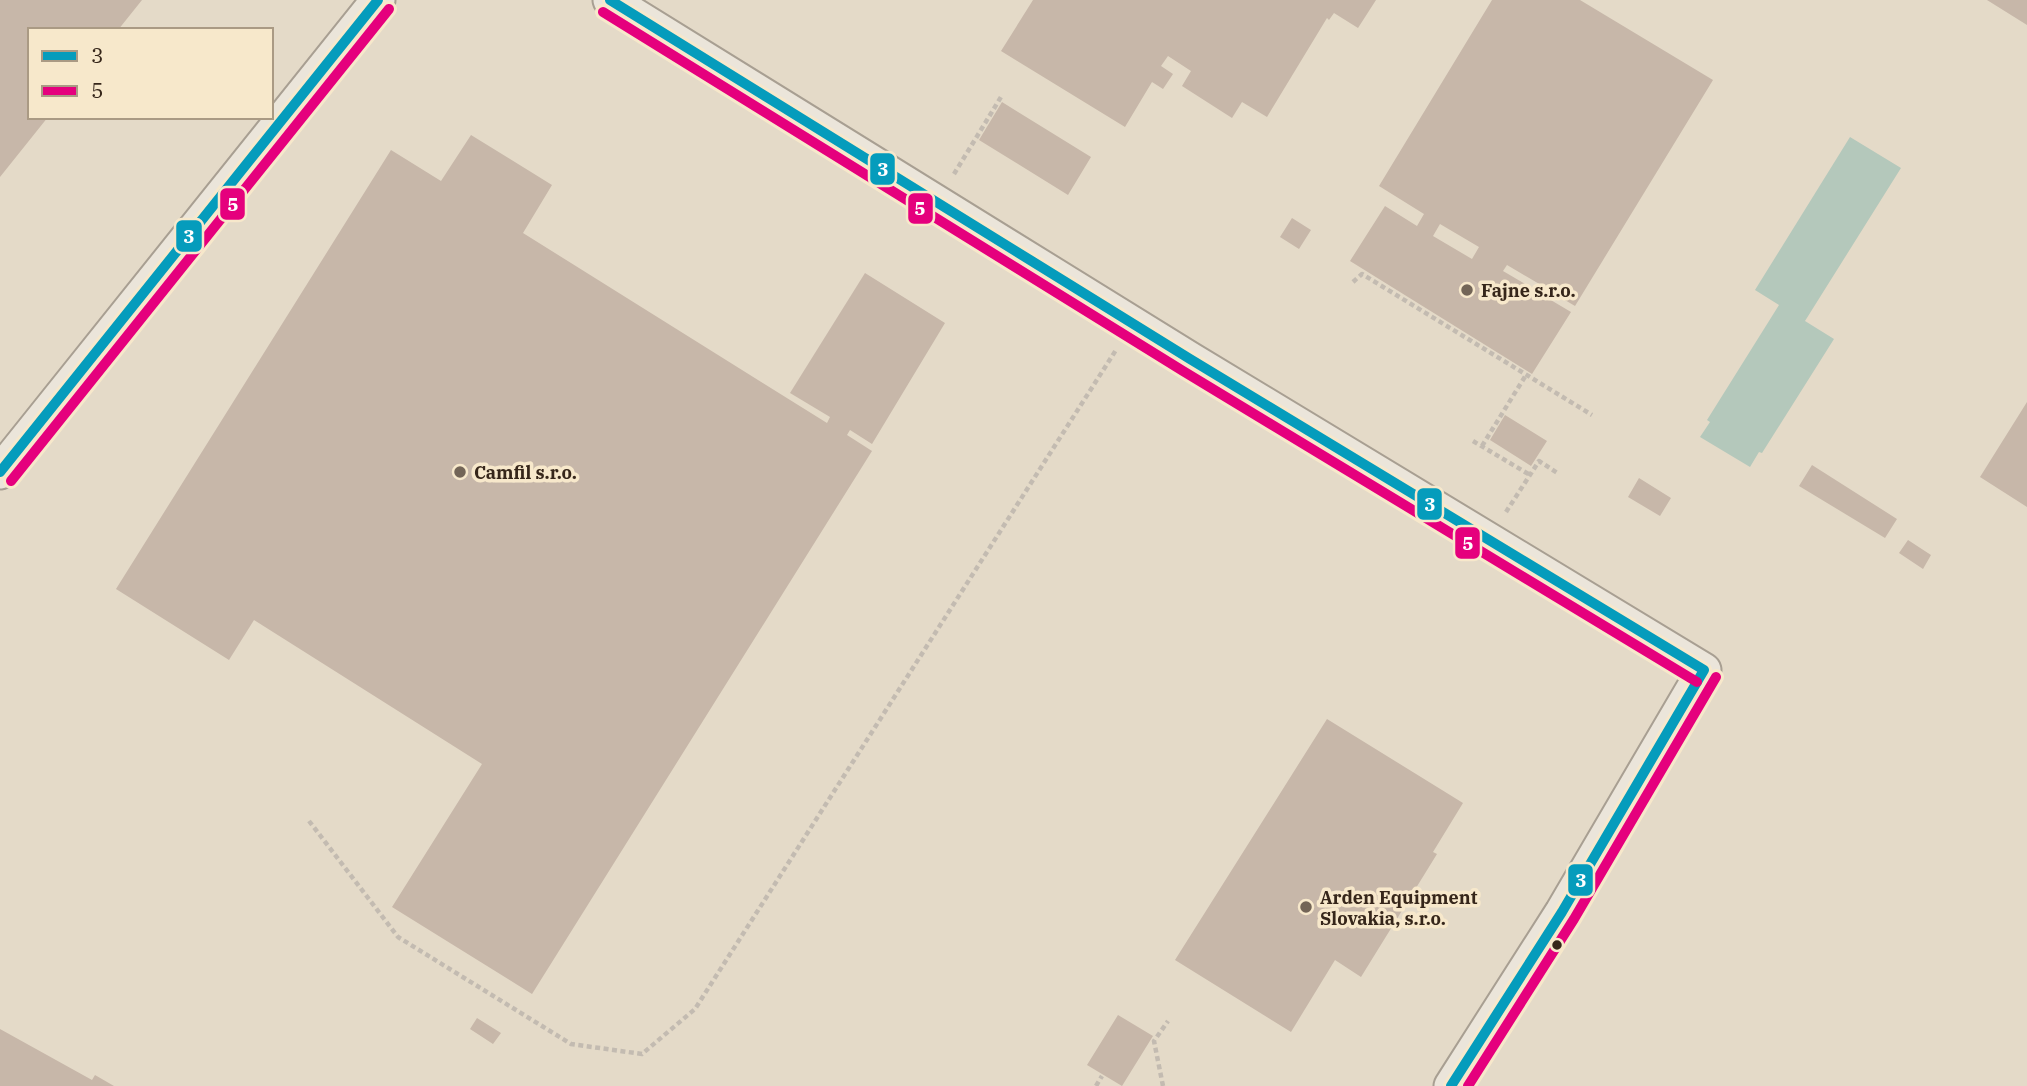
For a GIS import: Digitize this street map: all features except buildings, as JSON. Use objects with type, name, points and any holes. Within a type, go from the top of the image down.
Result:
[{"type":"street","points":[[0,472],[378,0]]},
{"type":"street","points":[[610,0],[1133,324],[1704,670],[1562,912],[1451,1086]]},
{"type":"path","points":[[937,202],[1001,97]]},
{"type":"path","points":[[1353,282],[1362,274],[1592,415]]},
{"type":"path","points":[[309,821],[398,937],[570,1044],[642,1054],[695,1009],[1133,324]]},
{"type":"path","points":[[1482,446],[1526,375]]},
{"type":"path","points":[[1473,441],[1530,475]]},
{"type":"path","points":[[1489,540],[1539,461],[1559,474]]},
{"type":"path","points":[[1164,1086],[1154,1041],[1168,1021]]},
{"type":"path","points":[[1096,1086],[1102,1076]]},
{"type":"shaded area","points":[[1850,137],[1901,168],[1805,321],[1834,339],[1762,453],[1759,452],[1750,467],[1700,437],[1710,422],[1707,420],[1779,305],[1755,290]]},
{"type":"transit line","name":"3","points":[[0,472],[378,0]]},
{"type":"transit line","name":"3","points":[[610,0],[1190,359],[1704,670]]},
{"type":"transit line","name":"5","points":[[11,481],[389,9]]},
{"type":"transit line","name":"5","points":[[603,12],[1183,371],[1697,682]]},
{"type":"transit line","name":"3","points":[[1451,1086],[1562,912],[1704,670]]},
{"type":"transit line","name":"5","points":[[1468,1086],[1574,919],[1716,677]]},
{"type":"place","name":"Fajne s.r.o.","points":[[1467,290]]},
{"type":"place","name":"Camfil s.r.o.","points":[[460,472]]},
{"type":"place","name":"Arden Equipment Slovakia, s.r.o.","points":[[1306,907]]}]
